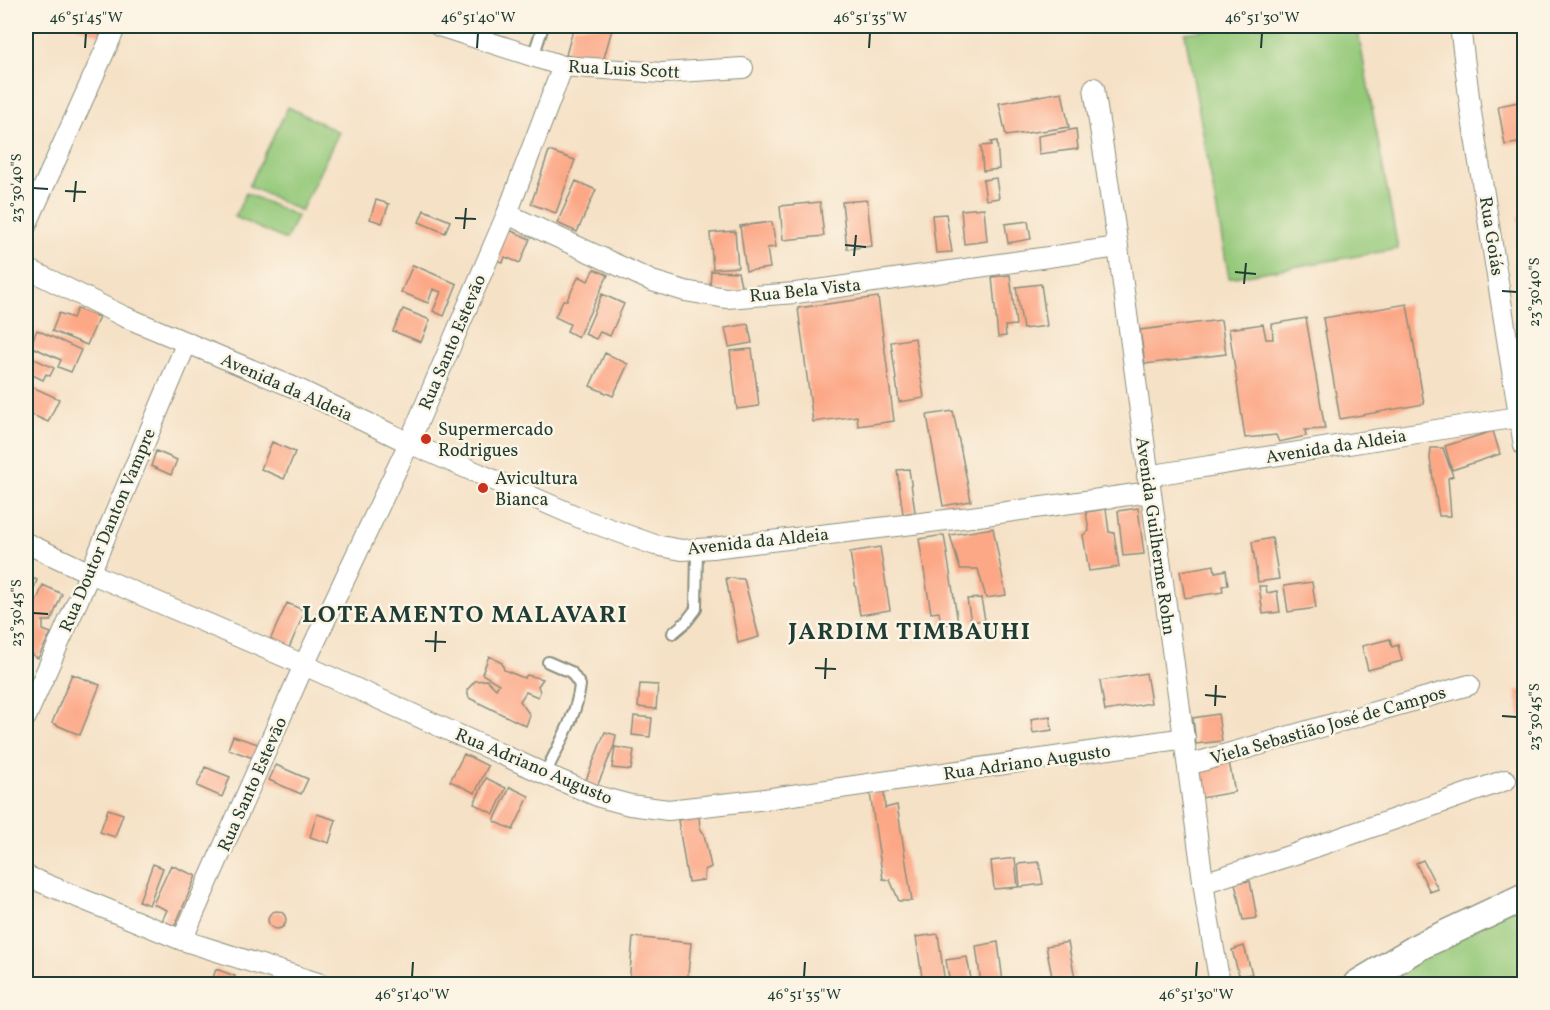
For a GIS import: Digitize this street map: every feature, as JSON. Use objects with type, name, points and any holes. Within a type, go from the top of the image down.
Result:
[{"type":"street","points":[[26,226],[116,26]]},
{"type":"street","name":"Rua Luis Scott","points":[[439,26],[563,66],[662,73],[743,68]]},
{"type":"street","name":"Rua Goiás","points":[[1460,26],[1471,112],[1522,417],[1524,446]]},
{"type":"street","name":"Rua Santo Estevão","points":[[182,940],[304,665],[409,443],[507,214],[563,66]]},
{"type":"street","name":"Avenida Guilherme Rohn","points":[[1094,88],[1185,738],[1213,984]]},
{"type":"street","name":"Rua Bela Vista","points":[[507,214],[652,281],[685,291],[726,298],[807,292],[1118,247]]},
{"type":"street","name":"Avenida da Aldeia","points":[[26,268],[123,316],[300,390],[409,443],[585,520],[655,545],[682,550],[948,520],[1522,417]]},
{"type":"street","name":"Rua Doutor Danton Vampre","points":[[26,717],[90,573],[187,342]]},
{"type":"street","name":"Rua Adriano Augusto","points":[[26,543],[545,774],[600,797],[630,805],[668,810],[842,789],[1185,738]]},
{"type":"street","name":"Viela Sebastião José de Campos","points":[[1188,765],[1469,686]]},
{"type":"street","points":[[1203,883],[1292,855],[1506,780]]},
{"type":"street","points":[[26,876],[182,940],[321,984]]},
{"type":"street","points":[[1358,984],[1420,946],[1524,897]]},
{"type":"lane","points":[[533,57],[543,26]]},
{"type":"lane","points":[[673,633],[696,609],[697,549]]},
{"type":"lane","points":[[545,774],[569,724],[579,696],[580,685],[571,672],[548,662]]},
{"type":"green space","points":[[1230,26],[1357,26],[1398,249],[1229,278],[1185,33]]},
{"type":"green space","points":[[288,107],[339,132],[301,211],[249,186]]},
{"type":"green space","points":[[246,193],[297,216],[286,240],[235,217]]},
{"type":"green space","points":[[1524,902],[1524,972],[1497,984],[1385,984],[1391,968]]},
{"type":"building","points":[[26,26],[36,26],[33,31]]},
{"type":"building","points":[[74,26],[106,26],[101,35]]},
{"type":"building","points":[[574,26],[613,26],[602,65],[566,55]]},
{"type":"building","points":[[1062,92],[1069,127],[1006,136],[999,103]]},
{"type":"building","points":[[1524,101],[1524,142],[1505,145],[1498,106]]},
{"type":"building","points":[[1076,129],[1078,149],[1039,154],[1038,136]]},
{"type":"building","points":[[997,141],[999,169],[983,171],[981,146],[992,145],[991,142]]},
{"type":"building","points":[[549,151],[575,160],[556,213],[531,204]]},
{"type":"building","points":[[996,178],[999,198],[986,200],[983,180]]},
{"type":"building","points":[[576,181],[596,190],[577,232],[557,223]]},
{"type":"building","points":[[376,200],[389,204],[382,223],[370,219]]},
{"type":"building","points":[[867,200],[872,246],[847,249],[842,202]]},
{"type":"building","points":[[820,202],[824,236],[783,240],[780,206]]},
{"type":"building","points":[[984,208],[987,241],[964,244],[961,210]]},
{"type":"building","points":[[424,210],[450,221],[445,233],[419,222]]},
{"type":"building","points":[[946,214],[952,252],[936,253],[932,215]]},
{"type":"building","points":[[1524,215],[1524,240],[1517,217]]},
{"type":"building","points":[[1028,221],[1031,239],[1008,243],[1005,224]]},
{"type":"building","points":[[772,222],[776,247],[767,248],[770,268],[746,271],[740,226]]},
{"type":"building","points":[[507,229],[530,239],[520,263],[505,257],[503,263],[495,259]]},
{"type":"building","points":[[735,231],[738,267],[713,269],[710,233]]},
{"type":"building","points":[[413,265],[457,284],[444,316],[433,311],[441,292],[433,289],[428,303],[401,292]]},
{"type":"building","points":[[594,269],[608,275],[578,337],[567,331],[570,324],[555,317],[579,276],[588,281]]},
{"type":"building","points":[[711,271],[738,272],[742,290],[710,289]]},
{"type":"building","points":[[1010,275],[1016,325],[1005,326],[1006,336],[998,337],[992,277]]},
{"type":"building","points":[[1041,284],[1047,326],[1023,329],[1016,287]]},
{"type":"building","points":[[602,294],[624,304],[610,336],[600,332],[596,339],[585,334]]},
{"type":"building","points":[[878,297],[894,421],[858,426],[857,416],[813,422],[798,308]]},
{"type":"building","points":[[1407,304],[1424,404],[1340,419],[1323,318]]},
{"type":"building","points":[[77,309],[99,317],[87,345],[52,331],[59,313],[73,318]]},
{"type":"building","points":[[403,309],[430,320],[421,342],[393,331]]},
{"type":"building","points":[[1306,318],[1325,429],[1305,430],[1306,436],[1279,442],[1276,435],[1245,438],[1229,329],[1263,324],[1266,339],[1273,339],[1272,324]]},
{"type":"building","points":[[26,320],[32,323],[26,338]]},
{"type":"building","points":[[1221,320],[1226,354],[1145,364],[1140,330]]},
{"type":"building","points":[[1524,321],[1524,344],[1523,345],[1519,322]]},
{"type":"building","points":[[748,324],[752,343],[729,347],[725,328]]},
{"type":"building","points":[[37,330],[81,350],[71,372],[58,367],[61,360],[30,346]]},
{"type":"building","points":[[915,338],[924,398],[899,402],[891,342]]},
{"type":"building","points":[[752,349],[759,406],[737,409],[730,351]]},
{"type":"building","points":[[605,353],[628,364],[613,396],[590,386]]},
{"type":"building","points":[[26,355],[54,368],[50,376],[46,374],[43,380],[26,372]]},
{"type":"building","points":[[26,384],[59,399],[48,422],[26,412]]},
{"type":"building","points":[[953,411],[971,501],[943,506],[927,415]]},
{"type":"building","points":[[1493,431],[1500,454],[1452,470],[1445,446]]},
{"type":"building","points":[[272,442],[295,452],[284,479],[261,469]]},
{"type":"building","points":[[1431,448],[1443,448],[1453,476],[1448,478],[1451,516],[1439,516],[1430,459]]},
{"type":"building","points":[[156,451],[177,460],[171,475],[151,466]]},
{"type":"building","points":[[909,469],[915,512],[903,514],[897,470]]},
{"type":"building","points":[[1138,508],[1144,554],[1123,556],[1118,511]]},
{"type":"building","points":[[1106,509],[1109,532],[1114,533],[1119,567],[1089,571],[1083,535],[1089,531],[1086,512]]},
{"type":"building","points":[[993,528],[1006,595],[986,598],[978,569],[960,569],[950,535]]},
{"type":"building","points":[[944,535],[958,623],[941,625],[939,612],[931,613],[919,539]]},
{"type":"building","points":[[1272,538],[1279,579],[1258,582],[1252,542]]},
{"type":"building","points":[[880,547],[890,610],[860,615],[850,552]]},
{"type":"building","points":[[1214,565],[1215,572],[1226,570],[1228,585],[1222,586],[1223,592],[1185,598],[1180,571]]},
{"type":"building","points":[[26,576],[37,580],[26,610]]},
{"type":"building","points":[[726,578],[744,579],[759,637],[738,643]]},
{"type":"building","points":[[1312,582],[1316,608],[1288,612],[1284,586]]},
{"type":"building","points":[[43,585],[62,594],[51,621],[43,621],[43,630],[51,633],[38,658],[26,652],[26,628]]},
{"type":"building","points":[[1259,586],[1266,586],[1267,593],[1277,591],[1280,612],[1263,614]]},
{"type":"building","points":[[981,598],[985,620],[971,622],[967,599]]},
{"type":"building","points":[[287,603],[305,611],[289,648],[270,640]]},
{"type":"building","points":[[1390,639],[1392,647],[1398,645],[1402,661],[1368,670],[1362,646]]},
{"type":"building","points":[[489,656],[502,663],[504,670],[524,678],[527,675],[543,679],[538,686],[540,692],[538,697],[526,692],[520,701],[530,715],[526,726],[469,698],[467,690],[475,681],[487,680],[496,689],[499,684],[482,674]]},
{"type":"building","points":[[1146,673],[1151,703],[1105,711],[1100,681]]},
{"type":"building","points":[[72,674],[100,685],[80,735],[52,723]]},
{"type":"building","points":[[640,684],[658,685],[656,709],[638,707]]},
{"type":"building","points":[[1524,689],[1524,723],[1522,724],[1515,691]]},
{"type":"building","points":[[1218,714],[1222,741],[1196,744],[1193,718]]},
{"type":"building","points":[[634,716],[652,718],[650,737],[632,735]]},
{"type":"building","points":[[1050,716],[1052,730],[1033,733],[1031,719]]},
{"type":"building","points":[[605,732],[616,735],[614,746],[596,789],[584,785]]},
{"type":"building","points":[[233,736],[258,744],[253,758],[228,749]]},
{"type":"building","points":[[615,747],[634,750],[631,770],[612,768]]},
{"type":"building","points":[[464,754],[488,766],[475,793],[450,781]]},
{"type":"building","points":[[1229,762],[1235,792],[1201,798],[1195,769]]},
{"type":"building","points":[[276,765],[308,779],[301,794],[269,780]]},
{"type":"building","points":[[205,767],[230,777],[222,797],[197,786]]},
{"type":"building","points":[[486,778],[506,788],[494,814],[474,804]]},
{"type":"building","points":[[510,787],[529,796],[513,830],[494,821]]},
{"type":"building","points":[[884,791],[885,808],[897,805],[912,901],[899,901],[890,880],[883,879],[870,793]]},
{"type":"building","points":[[108,809],[123,814],[115,837],[100,832]]},
{"type":"building","points":[[317,814],[336,820],[329,843],[310,837]]},
{"type":"building","points":[[699,816],[711,867],[705,870],[704,880],[688,882],[678,820]]},
{"type":"building","points":[[1015,858],[1018,887],[994,889],[991,861]]},
{"type":"building","points":[[1423,860],[1438,889],[1430,892],[1416,863]]},
{"type":"building","points":[[1039,862],[1043,884],[1020,887],[1018,864]]},
{"type":"building","points":[[153,864],[163,868],[149,905],[139,901]]},
{"type":"building","points":[[171,865],[196,876],[175,926],[162,921],[167,910],[153,904]]},
{"type":"building","points":[[1250,881],[1257,918],[1243,920],[1235,883]]},
{"type":"building","points":[[277,911],[283,914],[286,920],[283,926],[277,929],[271,926],[268,920],[271,914]]},
{"type":"building","points":[[938,934],[945,984],[923,984],[916,937]]},
{"type":"building","points":[[633,937],[691,943],[687,984],[629,984]]},
{"type":"building","points":[[998,942],[1003,982],[981,984],[976,946]]},
{"type":"building","points":[[1068,942],[1075,978],[1053,982],[1046,946]]},
{"type":"building","points":[[1244,946],[1252,974],[1239,976],[1232,950]]},
{"type":"building","points":[[967,957],[972,984],[950,984],[946,960]]},
{"type":"building","points":[[216,969],[235,976],[232,984],[211,984]]},
{"type":"place","name":"Supermercado Rodrigues","points":[[426,439]]},
{"type":"place","name":"Avicultura Bianca","points":[[483,488]]},
{"type":"district","name":"LOTEAMENTO MALAVARI","points":[[465,614]]},
{"type":"district","name":"JARDIM TIMBAUHI","points":[[910,631]]}]
